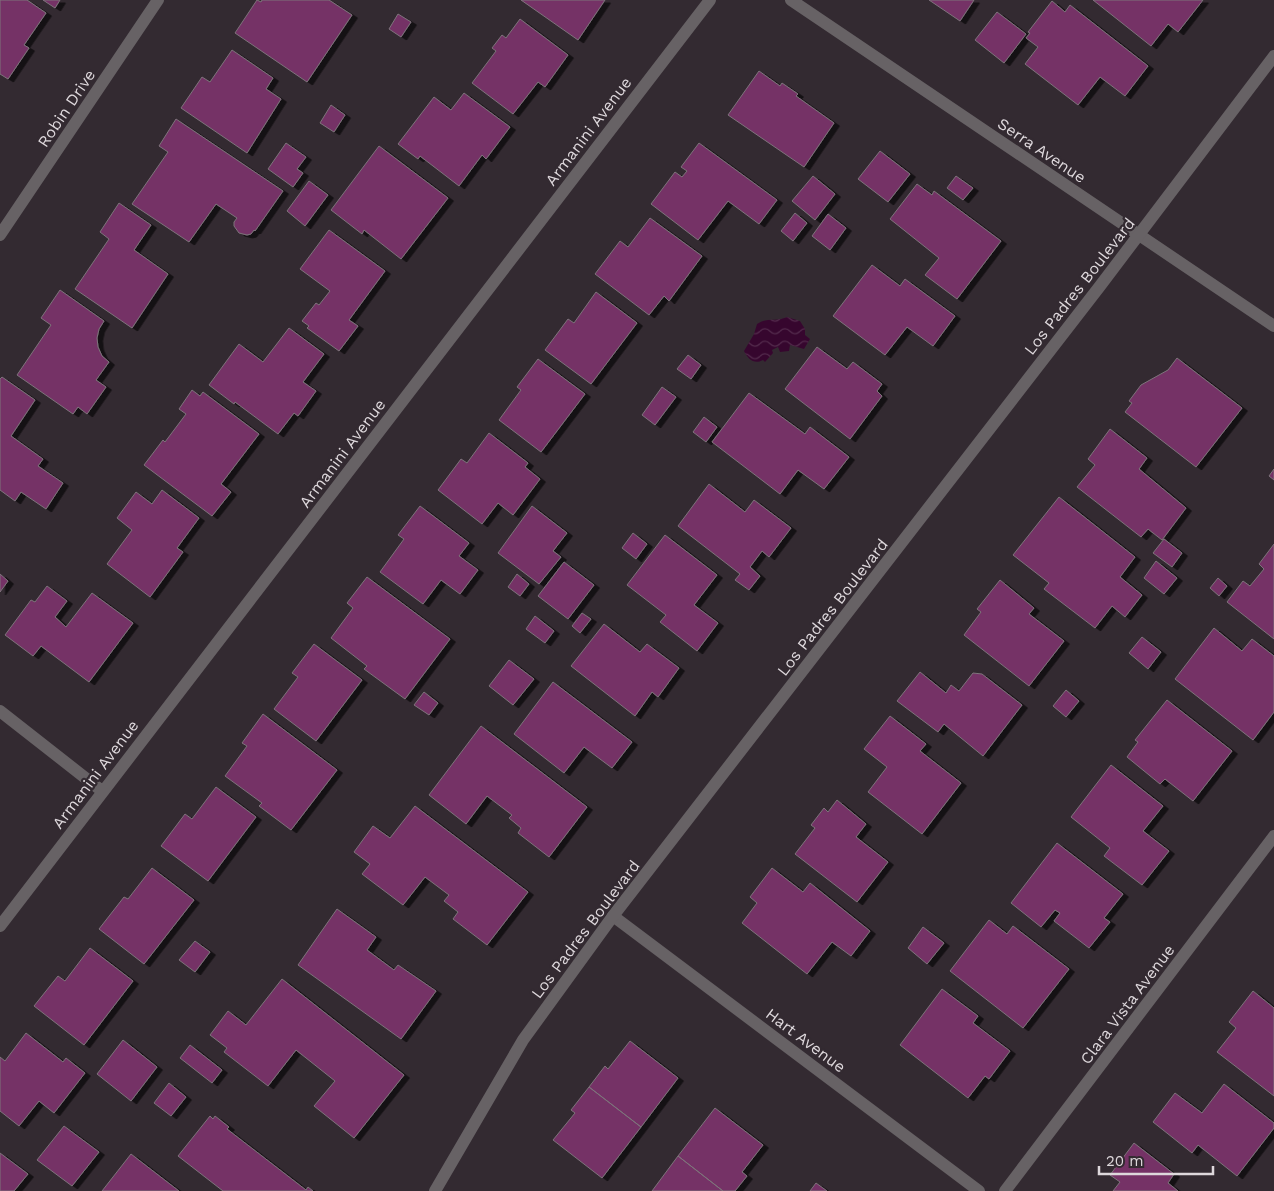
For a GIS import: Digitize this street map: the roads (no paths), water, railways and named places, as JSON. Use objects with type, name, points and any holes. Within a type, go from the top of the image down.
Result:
[{"type":"street","name":"Robin Drive","points":[[0,235],[158,0]]},
{"type":"street","name":"Armanini Avenue","points":[[0,926],[710,0]]},
{"type":"street","name":"Serra Avenue","points":[[791,0],[1274,326]]},
{"type":"street","name":"Los Padres Boulevard","points":[[435,1191],[524,1040],[613,916],[1139,235],[1274,56]]},
{"type":"street","points":[[0,711],[102,791]]},
{"type":"street","name":"Clara Vista Avenue","points":[[1005,1191],[1274,836]]},
{"type":"street","name":"Hart Avenue","points":[[613,916],[979,1191]]},
{"type":"water","points":[[787,317],[800,321],[805,329],[805,335],[810,339],[804,349],[790,345],[789,351],[780,352],[778,347],[772,350],[773,353],[765,362],[763,360],[757,362],[749,359],[744,351],[754,334],[757,324]]}]
